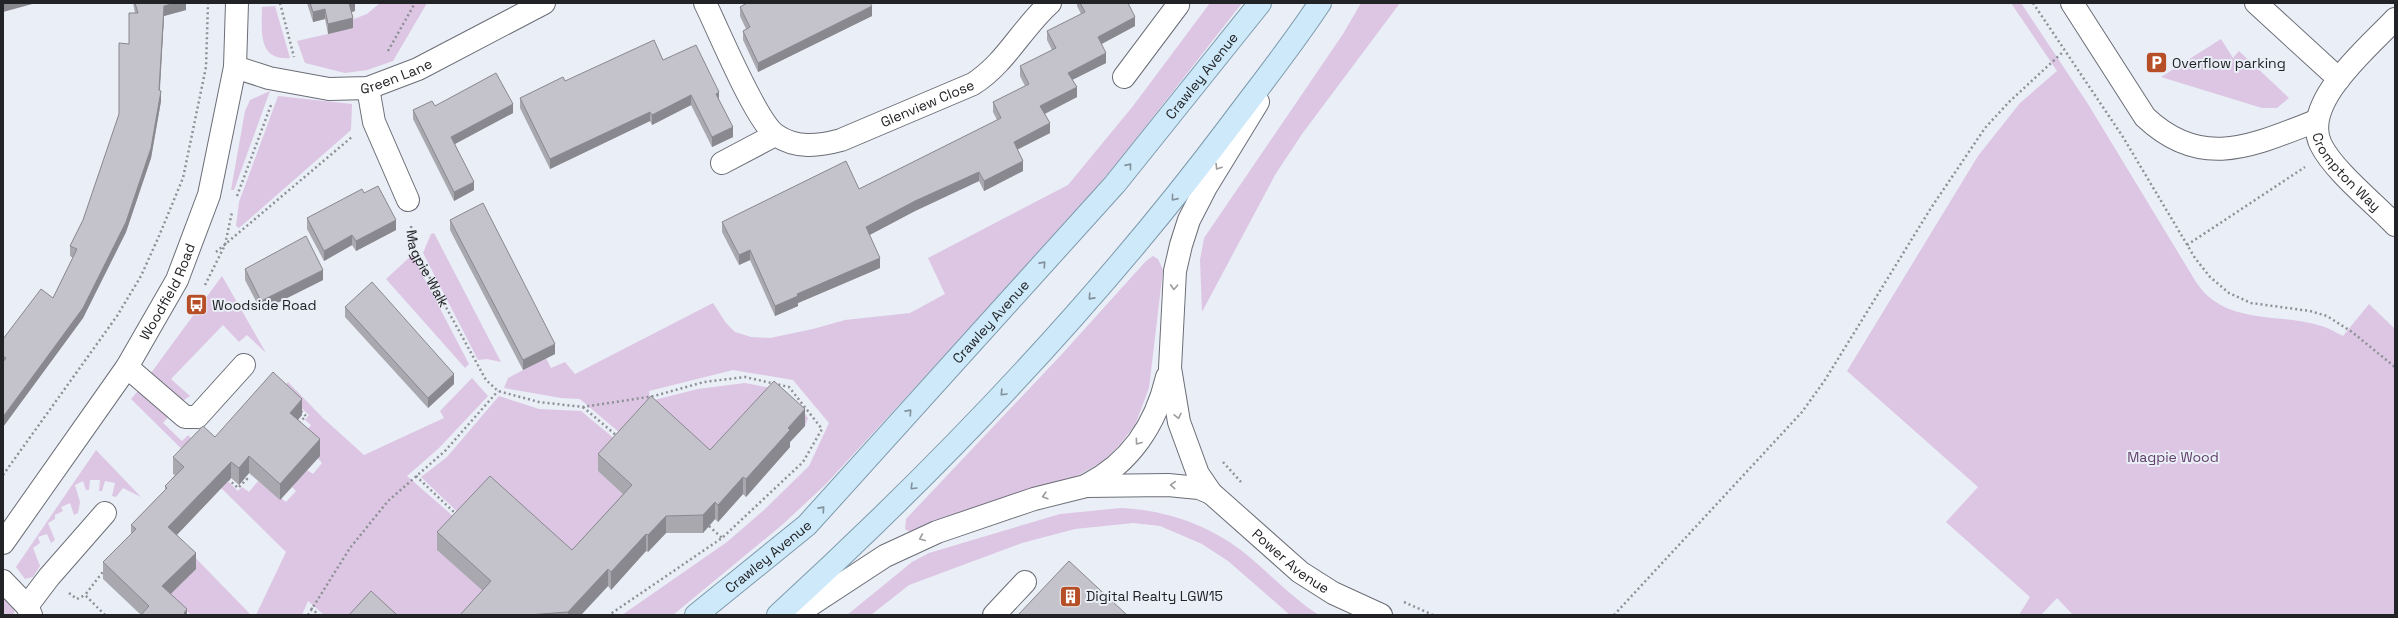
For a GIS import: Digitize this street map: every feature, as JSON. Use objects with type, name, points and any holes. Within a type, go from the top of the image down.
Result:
[{"type":"main road","name":"Crawley Avenue","points":[[696,615],[807,525],[1115,184],[1260,3]]},
{"type":"main road","points":[[778,615],[945,456],[1103,284],[1199,168],[1316,9]]},
{"type":"street","name":"Woodfield Road","points":[[3,543],[127,367],[177,280],[209,195],[235,67],[237,3]]},
{"type":"street","name":"Green Lane","points":[[235,67],[281,80],[329,89],[368,88],[418,69],[544,3]]},
{"type":"street","points":[[705,3],[748,93],[775,135],[722,163]]},
{"type":"street","name":"Glenview Close","points":[[775,135],[791,142],[808,146],[823,145],[841,140],[973,84],[990,74],[1032,21],[1050,3]]},
{"type":"street","points":[[1124,77],[1178,5],[1177,3]]},
{"type":"street","points":[[2072,3],[2145,117],[2162,131],[2180,142],[2211,149],[2245,147],[2316,121]]},
{"type":"street","points":[[2256,3],[2338,80]]},
{"type":"street","points":[[1211,493],[1198,474],[1184,442],[1174,401],[1170,368],[1175,271],[1189,220],[1206,186],[1316,9]]},
{"type":"street","name":"Crompton Way","points":[[2395,19],[2338,80],[2323,101],[2316,121],[2318,138],[2326,154],[2395,225]]},
{"type":"street","points":[[368,88],[374,122],[408,200]]},
{"type":"street","points":[[127,367],[185,418],[197,417],[244,365]]},
{"type":"street","points":[[1086,486],[1112,470],[1140,439],[1162,399],[1170,368]]},
{"type":"street","points":[[796,615],[885,556],[913,542],[1034,499],[1086,486],[1168,485],[1199,488],[1211,493]]},
{"type":"street","name":"Power Avenue","points":[[1211,493],[1300,572],[1333,593],[1381,615]]},
{"type":"street","points":[[3,582],[29,610],[49,577],[105,513]]},
{"type":"street","points":[[994,615],[1024,582]]},
{"type":"path","points":[[3,476],[117,316],[141,276],[159,236],[183,178],[206,67],[208,3]]},
{"type":"path","points":[[236,198],[281,80],[295,62],[280,3]]},
{"type":"path","points":[[368,88],[415,3]]},
{"type":"path","points":[[2033,3],[2122,137],[2187,245],[2210,277],[2229,293],[2251,303],[2304,310],[2327,316],[2352,332],[2395,367]]},
{"type":"path","points":[[1614,615],[1802,412],[1825,380],[1931,208],[1985,128],[2009,102],[2064,50]]},
{"type":"path","points":[[213,254],[357,132]]},
{"type":"path","points":[[2187,245],[2326,154]]},
{"type":"path","name":"Magpie Walk","points":[[408,200],[414,249],[486,380],[498,391]]},
{"type":"path","points":[[225,245],[234,205]]},
{"type":"path","points":[[308,615],[350,548],[388,500],[445,450],[498,391],[539,402],[583,407],[654,396],[704,382],[745,377],[789,387],[822,429],[803,462],[722,538],[609,615]]},
{"type":"path","points":[[583,407],[620,438]]},
{"type":"path","points":[[296,426],[306,416],[300,410]]},
{"type":"path","points":[[224,474],[238,488],[247,479],[245,477]]},
{"type":"path","points":[[416,476],[459,517]]},
{"type":"path","points":[[709,526],[722,538]]},
{"type":"path","points":[[104,615],[85,595],[107,565]]},
{"type":"path","points":[[1398,599],[1433,615]]},
{"type":"path","points":[[311,608],[318,615]]},
{"type":"green space","points":[[380,3],[427,3],[393,61],[367,70],[345,73],[305,63],[297,41],[353,28],[351,20],[367,14]]},
{"type":"green space","points":[[1210,3],[1242,3],[1121,158],[1064,226],[825,485],[782,525],[673,615],[622,615],[727,542],[764,510],[809,466],[829,423],[793,380],[733,370],[649,391],[650,401],[698,389],[745,383],[786,391],[808,418],[805,426],[774,398],[710,468],[627,439],[580,399],[561,398],[504,388],[508,378],[546,358],[551,368],[565,362],[575,374],[713,303],[726,323],[735,332],[751,337],[770,338],[813,329],[845,320],[910,313],[945,294],[928,258],[1068,185],[1133,106]]},
{"type":"green space","points":[[1361,3],[1400,3],[1302,134],[1275,175],[1202,312],[1200,260],[1204,238],[1343,34]]},
{"type":"green space","name":"Magpie Wood","points":[[2011,3],[2021,3],[2088,104],[2196,282],[2208,296],[2221,305],[2236,311],[2252,315],[2302,321],[2328,328],[2343,336],[2369,304],[2395,329],[2395,615],[2073,615],[2057,598],[2041,615],[2019,615],[2030,597],[1946,522],[1978,487],[1847,371],[1978,156],[2020,103],[2057,71]]},
{"type":"green space","points":[[275,6],[290,58],[279,58],[272,54],[267,49],[264,42],[262,34],[262,7]]},
{"type":"green space","points":[[2221,39],[2233,58],[2239,51],[2289,98],[2277,108],[2262,108],[2161,77]]},
{"type":"green space","points":[[270,91],[234,190],[231,190],[245,111],[250,100]]},
{"type":"green space","points":[[278,96],[352,104],[351,130],[239,228],[236,226],[239,202]]},
{"type":"green space","points":[[434,233],[501,362],[487,359],[478,360],[423,253],[431,234]]},
{"type":"green space","points":[[412,255],[469,364],[465,368],[386,279]]},
{"type":"green space","points":[[1153,256],[1158,259],[1163,270],[1149,388],[1135,425],[1118,447],[1102,462],[1075,477],[912,533],[905,529],[906,519],[1062,354],[1146,261]]},
{"type":"green space","points":[[222,276],[266,353],[247,335],[239,342],[223,325],[171,379],[190,396],[181,402],[152,378],[151,373]]},
{"type":"green space","points":[[472,378],[488,396],[439,448],[407,476],[461,523],[491,599],[476,615],[324,615],[308,601],[302,615],[256,615],[286,552],[131,399],[142,386],[171,414],[163,423],[182,441],[188,435],[191,438],[189,443],[238,491],[242,487],[249,492],[258,481],[286,502],[296,491],[292,487],[307,470],[313,474],[322,463],[300,438],[311,425],[305,420],[309,415],[281,389],[288,382],[323,418],[364,455],[444,418],[440,411]]},
{"type":"green space","points":[[499,396],[539,409],[581,411],[622,445],[632,502],[572,567],[466,520],[421,477],[447,457]]},
{"type":"green space","points":[[96,450],[141,497],[123,488],[116,497],[112,496],[115,483],[105,481],[102,491],[99,491],[100,480],[90,480],[89,490],[86,490],[83,481],[75,485],[80,502],[78,513],[74,515],[70,503],[61,507],[63,511],[55,515],[55,519],[48,523],[55,540],[51,543],[47,534],[38,537],[40,543],[33,548],[40,566],[33,577],[25,579],[16,567]]},
{"type":"green space","points":[[1121,508],[1164,514],[1192,523],[1218,535],[1242,551],[1296,598],[1319,615],[1290,615],[1228,561],[1202,544],[1160,526],[1133,523],[1075,529],[1022,543],[909,585],[871,615],[847,615],[912,562],[929,553],[1060,514]]},
{"type":"green space","points":[[181,543],[251,615],[191,615],[167,591]]},
{"type":"green space","points":[[3,589],[18,603],[13,615],[3,615]]},
{"type":"building","points":[[135,3],[175,3],[164,6],[159,90],[161,91],[151,148],[126,222],[83,308],[3,417],[3,362],[6,358],[3,356],[3,339],[41,289],[53,298],[77,249],[70,246],[83,220],[119,114],[119,43],[129,44],[129,13],[138,13]]},
{"type":"building","points":[[310,3],[349,3],[353,18],[328,24],[325,9],[313,12]]},
{"type":"building","points":[[747,3],[870,3],[872,6],[758,63],[743,31],[750,27],[740,7]]},
{"type":"building","points":[[1080,3],[1128,3],[1135,17],[1098,37],[1106,53],[1068,73],[1077,87],[1040,106],[1050,123],[1014,142],[1023,161],[984,181],[979,172],[915,201],[866,227],[880,258],[797,294],[798,296],[775,306],[750,250],[739,255],[722,222],[846,161],[859,189],[1001,118],[993,102],[1029,84],[1020,66],[1056,48],[1047,31],[1085,12]]},
{"type":"building","points":[[654,40],[663,60],[696,45],[719,92],[716,94],[733,127],[712,137],[691,95],[652,115],[650,112],[550,159],[520,98],[563,77],[565,81]]},
{"type":"building","points":[[496,73],[513,104],[451,137],[474,182],[454,192],[413,110],[432,101],[435,106]]},
{"type":"building","points":[[378,186],[396,220],[356,241],[352,235],[324,251],[307,218],[362,189],[364,193]]},
{"type":"building","points":[[483,203],[555,344],[523,360],[450,220]]},
{"type":"building","points":[[306,236],[323,270],[261,301],[245,269]]},
{"type":"building","points":[[372,282],[454,374],[428,398],[345,307]]},
{"type":"building","points":[[273,372],[302,399],[290,413],[320,439],[280,484],[249,456],[239,468],[231,462],[168,527],[196,553],[162,586],[187,609],[184,613],[186,615],[141,615],[149,606],[103,562],[136,529],[131,525],[167,488],[165,486],[184,467],[173,457],[203,426],[215,437]]},
{"type":"building","points":[[774,381],[805,409],[788,428],[790,430],[746,479],[743,477],[718,505],[715,502],[703,515],[666,516],[648,535],[646,534],[611,572],[608,569],[568,612],[528,615],[460,615],[491,581],[437,532],[490,476],[572,550],[632,485],[598,454],[651,396],[710,450]]},
{"type":"building","points":[[1069,561],[1127,615],[1018,615]]},
{"type":"building","points":[[371,591],[397,615],[349,615]]},
{"type":"place","name":"Overflow parking","points":[[2156,63]]},
{"type":"place","name":"Woodside Road","points":[[197,305]]},
{"type":"place","name":"Digital Realty LGW15","points":[[1070,596]]}]
